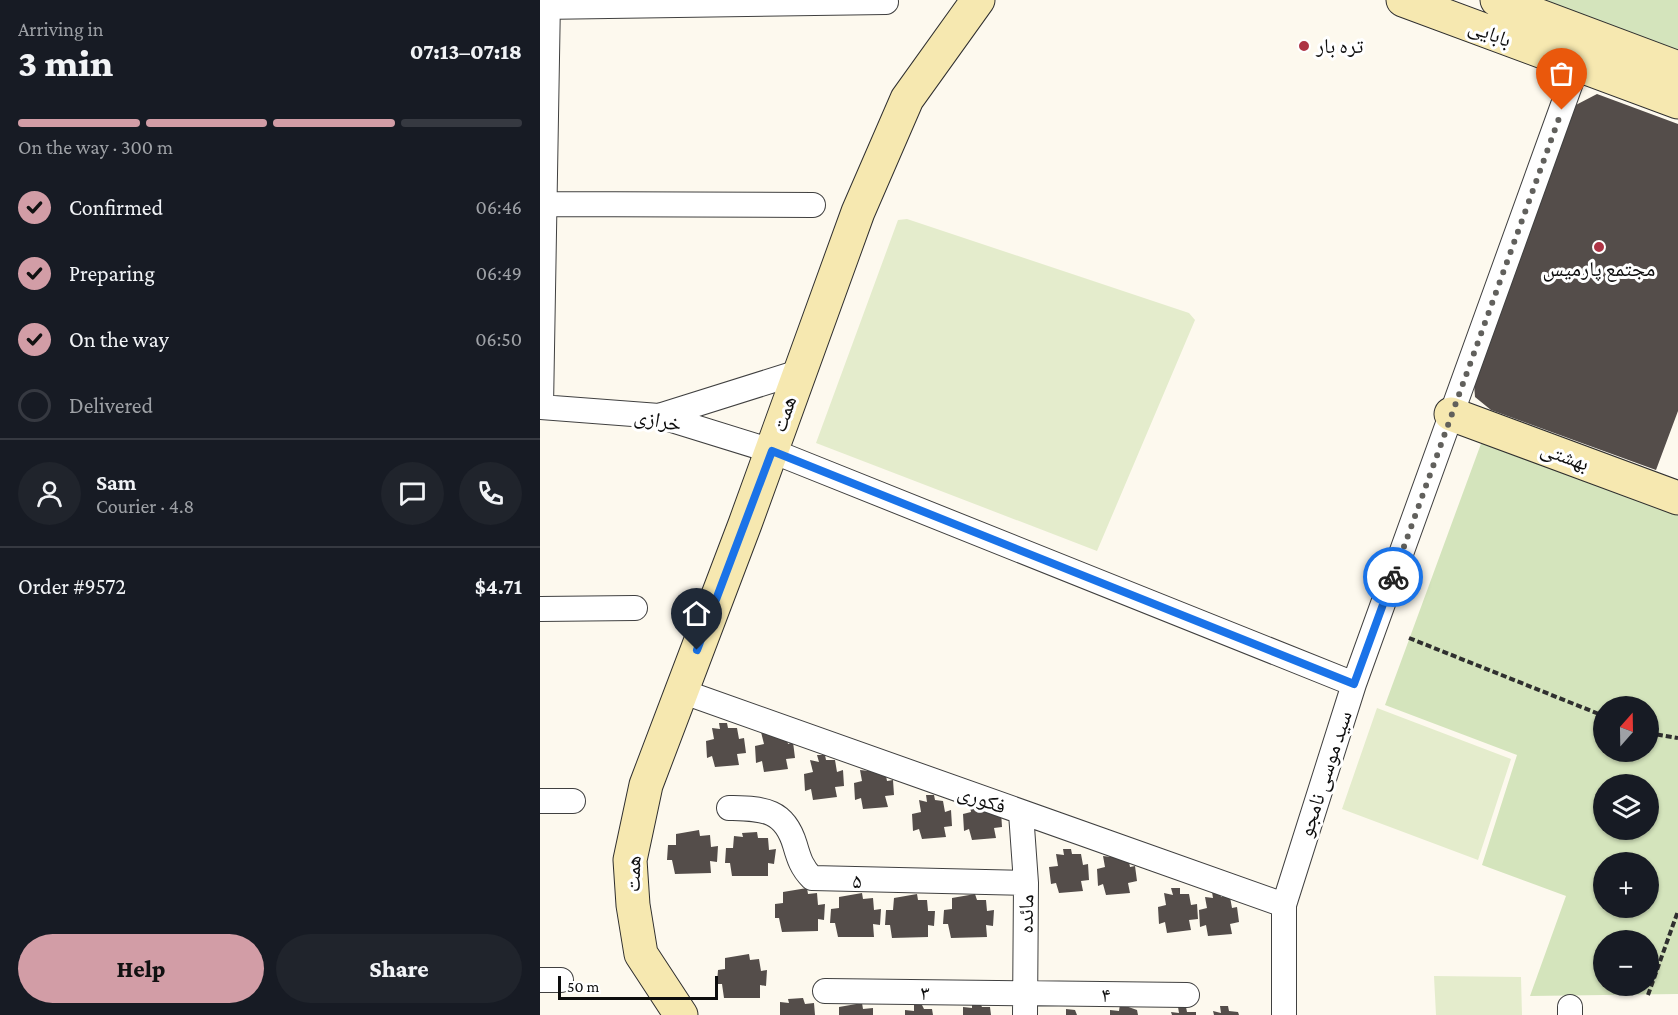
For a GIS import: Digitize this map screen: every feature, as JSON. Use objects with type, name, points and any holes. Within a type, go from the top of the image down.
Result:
[{"type":"street","name":"همت","points":[[681,1015],[641,954],[633,905],[630,860],[646,785],[772,451],[858,212],[907,99],[978,0]]},
{"type":"street","name":"بابایی","points":[[1403,0],[1678,102]]},
{"type":"street","name":"بابایی","points":[[1497,0],[1678,68]]},
{"type":"street","points":[[545,4],[886,2]]},
{"type":"street","name":"خرازی","points":[[545,4],[541,407],[659,416],[772,451],[1354,684]]},
{"type":"street","name":"سید موسی نامجو","points":[[1284,1015],[1284,905],[1354,684],[1577,66]]},
{"type":"street","points":[[542,204],[813,205]]},
{"type":"street","points":[[659,416],[799,372]]},
{"type":"street","name":"بهشتی","points":[[1451,414],[1678,498]]},
{"type":"street","points":[[540,609],[635,608]]},
{"type":"street","name":"فکوری","points":[[681,691],[1284,905]]},
{"type":"street","points":[[540,801],[573,801]]},
{"type":"street","name":"۵","points":[[729,808],[760,809],[776,815],[788,827],[802,868],[812,878],[1026,883]]},
{"type":"street","name":"مائده","points":[[1021,813],[1026,883],[1025,1005]]},
{"type":"street","name":"۳","points":[[825,991],[1025,1005]]},
{"type":"street","name":"۴","points":[[1025,1005],[1186,995]]},
{"type":"path","points":[[1409,638],[1593,713]]},
{"type":"path","points":[[1659,735],[1678,738]]},
{"type":"path","points":[[1659,964],[1678,911]]},
{"type":"green space","points":[[1543,0],[1678,0],[1678,50]]},
{"type":"green space","points":[[907,219],[1189,313],[1195,320],[1097,551],[816,443],[898,220]]},
{"type":"green space","points":[[1482,441],[1678,513],[1678,994],[1659,994],[1659,930],[1593,930],[1593,995],[1530,996],[1566,896],[1482,865],[1517,755],[1385,705]]},
{"type":"green space","points":[[1377,708],[1511,759],[1478,860],[1342,809]]},
{"type":"green space","points":[[1434,976],[1521,977],[1522,1015],[1436,1015]]},
{"type":"building","name":"مجتمع پارمیس","points":[[1597,94],[1678,124],[1678,411],[1656,470],[1491,410],[1475,397],[1473,370],[1572,107]]},
{"type":"building","points":[[719,723],[727,723],[728,728],[737,728],[739,739],[744,738],[746,753],[737,754],[739,765],[715,767],[712,756],[707,758],[706,741],[714,739],[712,728],[720,729]]},
{"type":"building","points":[[761,732],[786,733],[788,744],[793,742],[795,758],[786,759],[788,769],[764,772],[762,761],[756,763],[755,746],[764,744]]},
{"type":"building","points":[[817,755],[825,755],[826,760],[835,760],[837,772],[843,770],[844,786],[835,787],[837,797],[813,800],[811,789],[805,791],[804,774],[813,772],[810,760],[819,762]]},
{"type":"building","points":[[867,764],[885,770],[887,781],[893,780],[894,795],[885,796],[888,807],[863,809],[861,798],[855,800],[854,783],[862,781],[860,770],[869,771]]},
{"type":"building","points":[[926,795],[934,795],[935,800],[943,801],[945,812],[951,810],[952,826],[944,827],[946,837],[922,839],[919,829],[913,831],[912,814],[921,812],[919,800],[927,802]]},
{"type":"building","points":[[969,801],[1001,811],[1002,827],[994,828],[996,838],[972,840],[969,829],[964,831],[963,814],[971,812]]},
{"type":"building","points":[[699,830],[700,836],[710,835],[711,847],[718,846],[717,862],[710,861],[711,873],[675,874],[672,860],[667,860],[668,845],[676,845],[676,834]]},
{"type":"building","points":[[757,832],[758,838],[768,838],[769,850],[776,849],[774,864],[768,863],[768,876],[732,876],[730,863],[725,863],[726,848],[733,848],[734,836],[743,837],[742,833]]},
{"type":"building","points":[[1063,849],[1071,849],[1072,854],[1081,854],[1083,865],[1088,864],[1089,880],[1081,881],[1083,891],[1059,893],[1056,883],[1051,884],[1049,867],[1058,866],[1056,854],[1064,855]]},
{"type":"building","points":[[1110,851],[1128,856],[1130,867],[1135,866],[1137,881],[1128,883],[1130,893],[1106,895],[1103,884],[1098,886],[1097,869],[1105,867],[1103,856],[1111,857]]},
{"type":"building","points":[[807,888],[808,894],[817,893],[818,905],[825,904],[824,920],[818,919],[818,931],[782,932],[779,918],[775,918],[775,904],[783,903],[783,892]]},
{"type":"building","points":[[1171,888],[1180,888],[1180,894],[1189,894],[1191,905],[1197,904],[1198,919],[1189,920],[1191,930],[1167,933],[1165,922],[1159,924],[1158,907],[1166,905],[1164,893],[1173,895]]},
{"type":"building","points":[[1212,892],[1220,892],[1221,897],[1230,897],[1232,908],[1237,907],[1239,922],[1230,924],[1232,934],[1208,936],[1206,925],[1200,927],[1199,910],[1207,908],[1205,897],[1213,898]]},
{"type":"building","points":[[862,893],[863,899],[873,898],[874,910],[881,909],[880,925],[873,924],[874,937],[838,937],[835,923],[830,923],[831,909],[839,908],[839,897]]},
{"type":"building","points":[[917,894],[918,900],[927,900],[928,911],[935,911],[934,926],[928,925],[928,937],[892,938],[890,925],[885,925],[886,910],[893,910],[894,898]]},
{"type":"building","points":[[975,894],[977,900],[986,900],[987,911],[994,910],[993,926],[986,925],[987,937],[951,938],[948,924],[943,924],[944,910],[952,909],[952,898]]},
{"type":"building","points":[[749,954],[750,960],[759,959],[761,971],[767,970],[766,986],[760,985],[760,998],[724,998],[722,984],[717,984],[718,970],[725,969],[725,958]]},
{"type":"building","points":[[803,998],[805,1004],[814,1003],[815,1015],[780,1015],[780,1002],[789,1003],[788,999]]},
{"type":"building","points":[[972,1002],[980,1003],[982,1007],[990,1007],[991,1015],[963,1015],[963,1007],[972,1008]]},
{"type":"building","points":[[862,1003],[863,1009],[873,1008],[873,1015],[839,1015],[839,1007]]},
{"type":"building","points":[[914,1004],[922,1005],[924,1009],[932,1009],[933,1015],[905,1015],[905,1010],[914,1011]]},
{"type":"building","points":[[1120,1004],[1137,1010],[1138,1015],[1110,1015],[1110,1010],[1119,1011]]},
{"type":"building","points":[[1220,1006],[1228,1006],[1229,1011],[1238,1012],[1239,1015],[1214,1015],[1213,1011],[1221,1013]]},
{"type":"building","points":[[1178,1007],[1186,1007],[1187,1012],[1196,1012],[1196,1015],[1172,1015],[1171,1012],[1179,1013]]},
{"type":"building","points":[[1066,1009],[1075,1010],[1077,1015],[1066,1015]]},
{"type":"way so far","points":[[1393,577],[1562,110]]},
{"type":"place","name":"تره بار","points":[[1304,46]]},
{"type":"place","name":"مجتمع پارمیس","points":[[1599,247]]},
{"type":"route","points":[[697,650],[772,451],[1354,684],[1393,577]]}]
